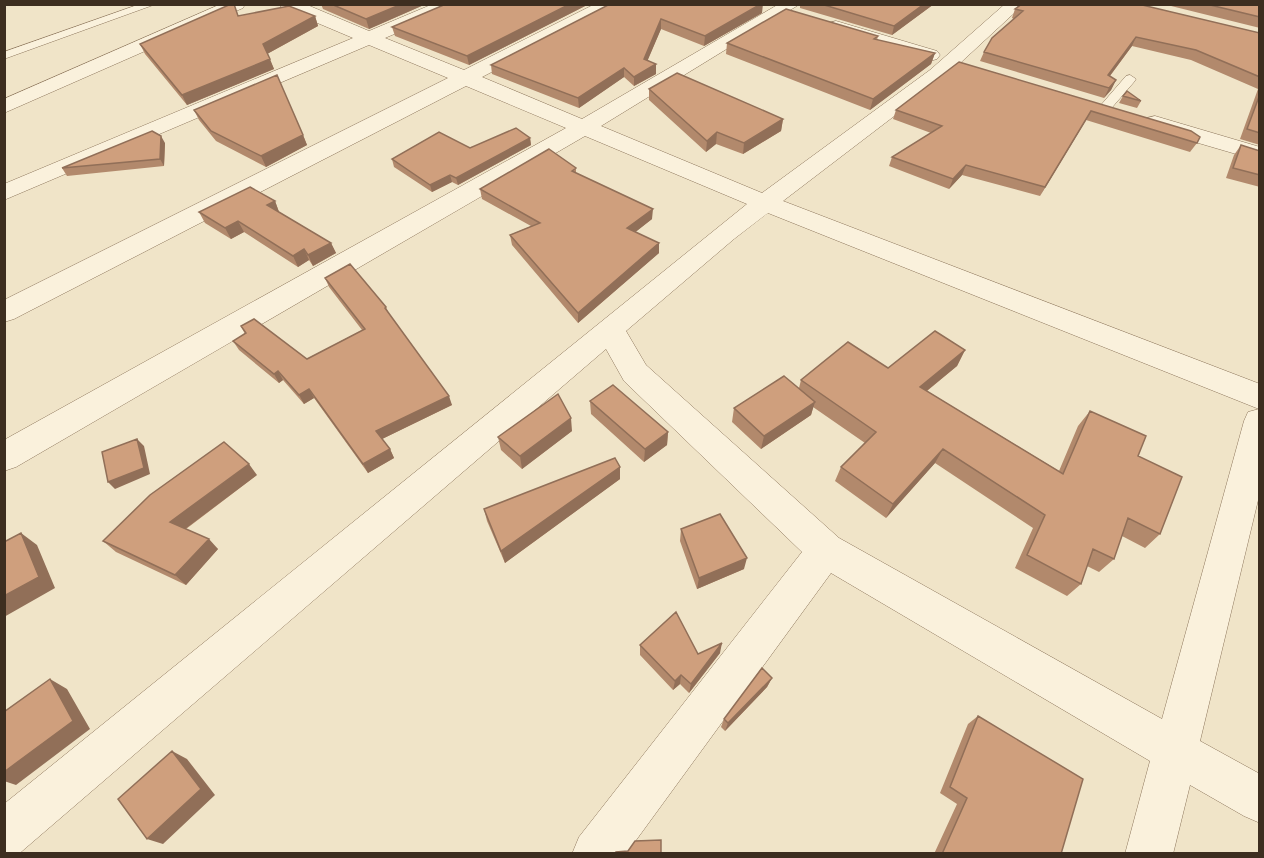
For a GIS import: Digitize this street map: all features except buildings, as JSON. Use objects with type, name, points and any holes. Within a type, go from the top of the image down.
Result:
[{"type":"street","points":[[4,107],[237,4]]},
{"type":"street","points":[[288,4],[765,203],[1260,397]]},
{"type":"street","points":[[4,192],[448,4]]},
{"type":"street","points":[[4,312],[610,4]]},
{"type":"street","points":[[4,836],[610,329],[765,203],[962,65],[1016,4]]},
{"type":"street","points":[[4,457],[791,11],[962,65]]},
{"type":"street","points":[[1083,101],[1260,154]]},
{"type":"street","points":[[610,329],[635,373],[826,550],[1260,800]]},
{"type":"street","points":[[1149,854],[1260,421]]},
{"type":"street","points":[[596,854],[826,550]]},
{"type":"lane","points":[[4,56],[151,4]]},
{"type":"lane","points":[[1105,108],[1130,79]]}]
